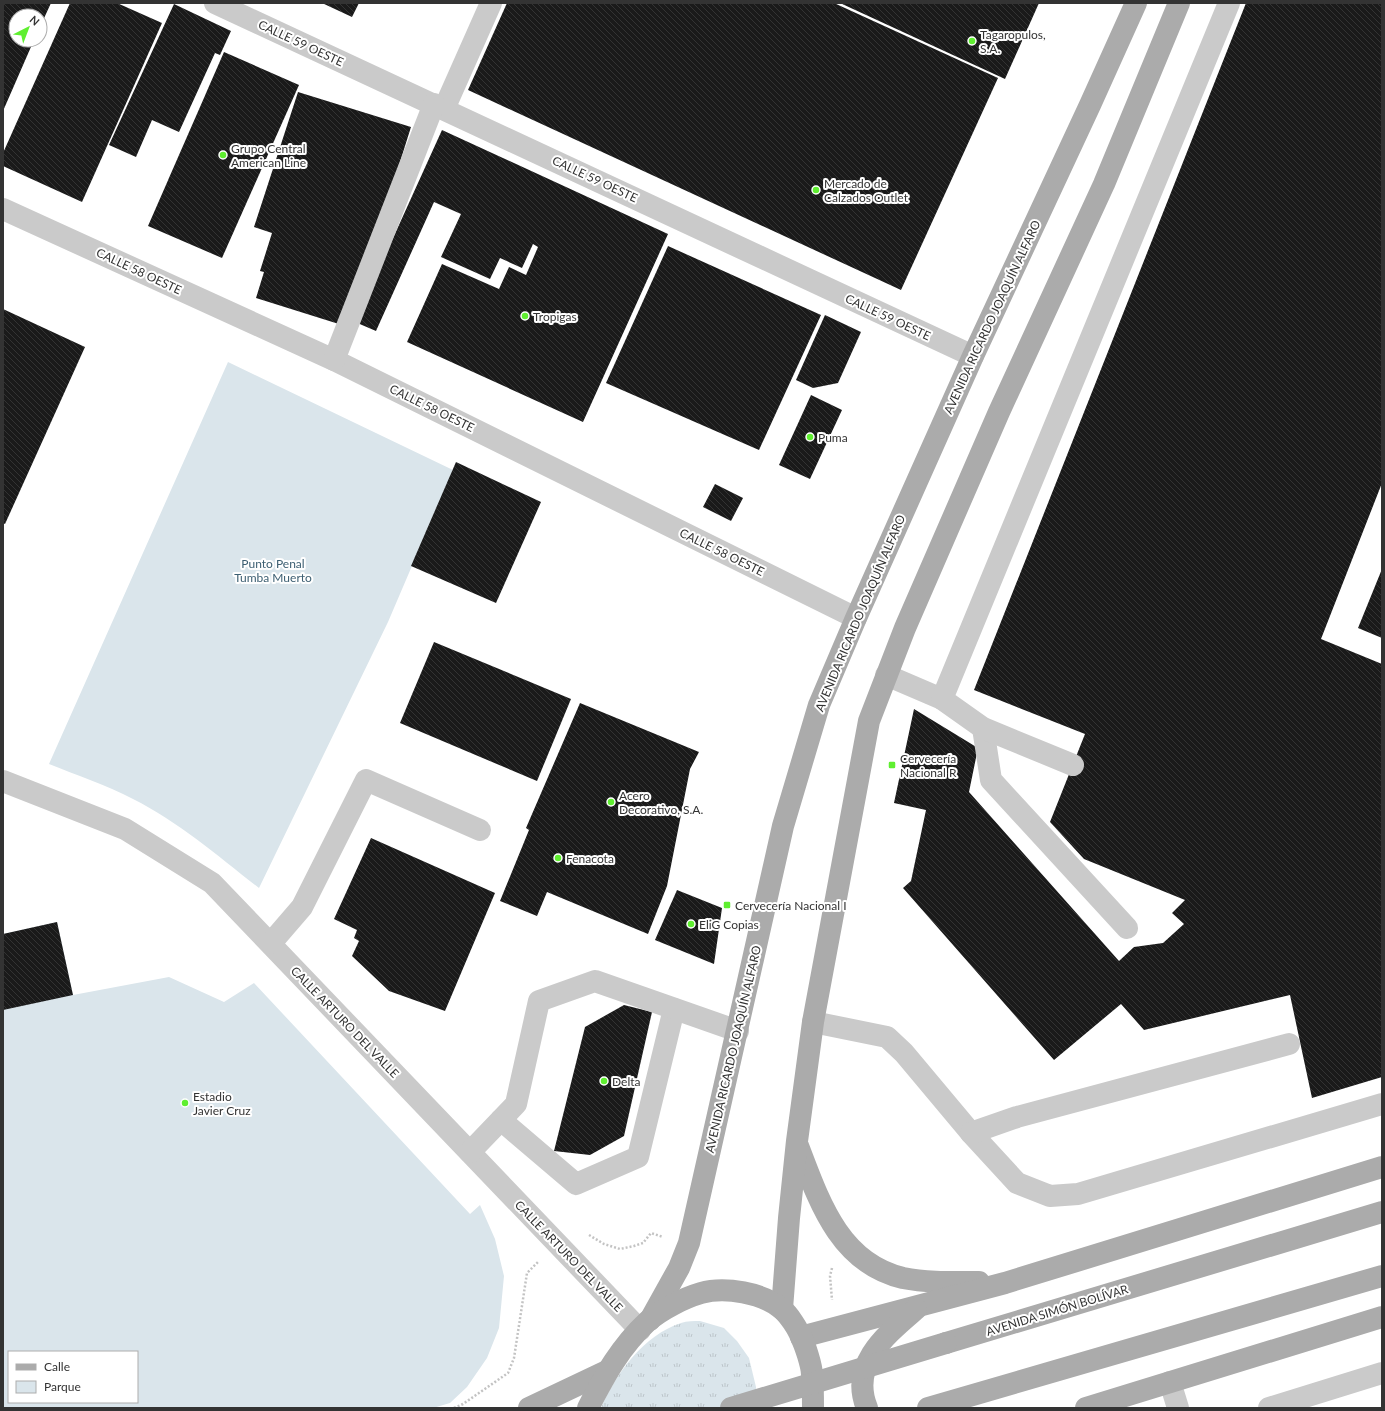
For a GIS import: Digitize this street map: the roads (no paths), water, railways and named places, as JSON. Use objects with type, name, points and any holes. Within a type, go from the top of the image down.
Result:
[{"type":"main road","name":"AVENIDA RICARDO JOAQUÍN ALFARO","points":[[645,1325],[679,1268],[689,1243],[783,826],[819,705],[856,618],[973,356],[1136,3]]},
{"type":"main road","points":[[782,1309],[797,1141],[813,1022],[869,721],[905,628],[996,419],[1104,184],[1179,3]]},
{"type":"main road","points":[[797,1141],[809,1176],[827,1215],[843,1240],[863,1260],[879,1269],[903,1278],[937,1281],[1005,1283]]},
{"type":"main road","points":[[801,1337],[1005,1283],[1382,1167]]},
{"type":"main road","name":"AVENIDA SIMÓN BOLÍVAR","points":[[731,1408],[1382,1212]]},
{"type":"main road","points":[[928,1408],[1382,1276]]},
{"type":"main road","points":[[588,1408],[607,1371],[624,1347],[645,1325],[683,1299],[703,1292],[733,1290],[760,1296],[782,1309],[796,1327],[801,1337],[812,1373],[813,1408]]},
{"type":"main road","points":[[867,1408],[863,1390],[863,1379],[870,1357],[876,1346],[886,1335],[918,1306]]},
{"type":"main road","points":[[1086,1408],[1382,1317]]},
{"type":"main road","points":[[529,1408],[607,1371]]},
{"type":"lane","name":"CALLE 59 OESTE","points":[[215,3],[973,356]]},
{"type":"lane","points":[[334,360],[439,107],[491,3]]},
{"type":"lane","points":[[942,699],[1229,3]]},
{"type":"lane","name":"CALLE 58 OESTE","points":[[3,209],[334,360],[856,618]]},
{"type":"lane","points":[[886,675],[942,699],[983,728],[1073,765]]},
{"type":"lane","points":[[983,728],[992,780],[1127,928]]},
{"type":"lane","points":[[271,944],[302,907],[366,780],[480,830]]},
{"type":"lane","name":"CALLE ARTURO DEL VALLE","points":[[3,781],[124,828],[212,882],[557,1243],[645,1325]]},
{"type":"lane","points":[[470,1152],[516,1104],[538,1001],[595,981],[738,1031]]},
{"type":"lane","points":[[501,1120],[576,1184],[638,1157],[674,1009]]},
{"type":"lane","points":[[813,1022],[887,1037],[904,1053],[971,1133],[1017,1183],[1050,1196],[1078,1194],[1382,1104]]},
{"type":"lane","points":[[971,1133],[1017,1117],[1289,1044]]},
{"type":"lane","points":[[1269,1408],[1382,1373]]},
{"type":"lane","points":[[1170,1382],[1178,1408]]},
{"type":"place","name":"Tagaropulos, S.A.","points":[[972,41]]},
{"type":"place","name":"Grupo Central American Line","points":[[223,155]]},
{"type":"place","name":"Mercado de Calzados Outlet","points":[[816,190]]},
{"type":"place","name":"Tropigas","points":[[525,316]]},
{"type":"place","name":"Puma","points":[[810,437]]},
{"type":"place","name":"Cervecería Nacional R","points":[[892,765]]},
{"type":"place","name":"Acero Decorativo, S.A.","points":[[611,802]]},
{"type":"place","name":"Fenacota","points":[[558,858]]},
{"type":"place","name":"Cervecería Nacional I","points":[[727,905]]},
{"type":"place","name":"EliG Copias","points":[[691,924]]},
{"type":"place","name":"Delta","points":[[604,1081]]},
{"type":"place","name":"Estadio Javier Cruz","points":[[185,1103]]},
{"type":"park label","name":"Punto Penal Tumba Muerto","points":[[273,570]]}]
